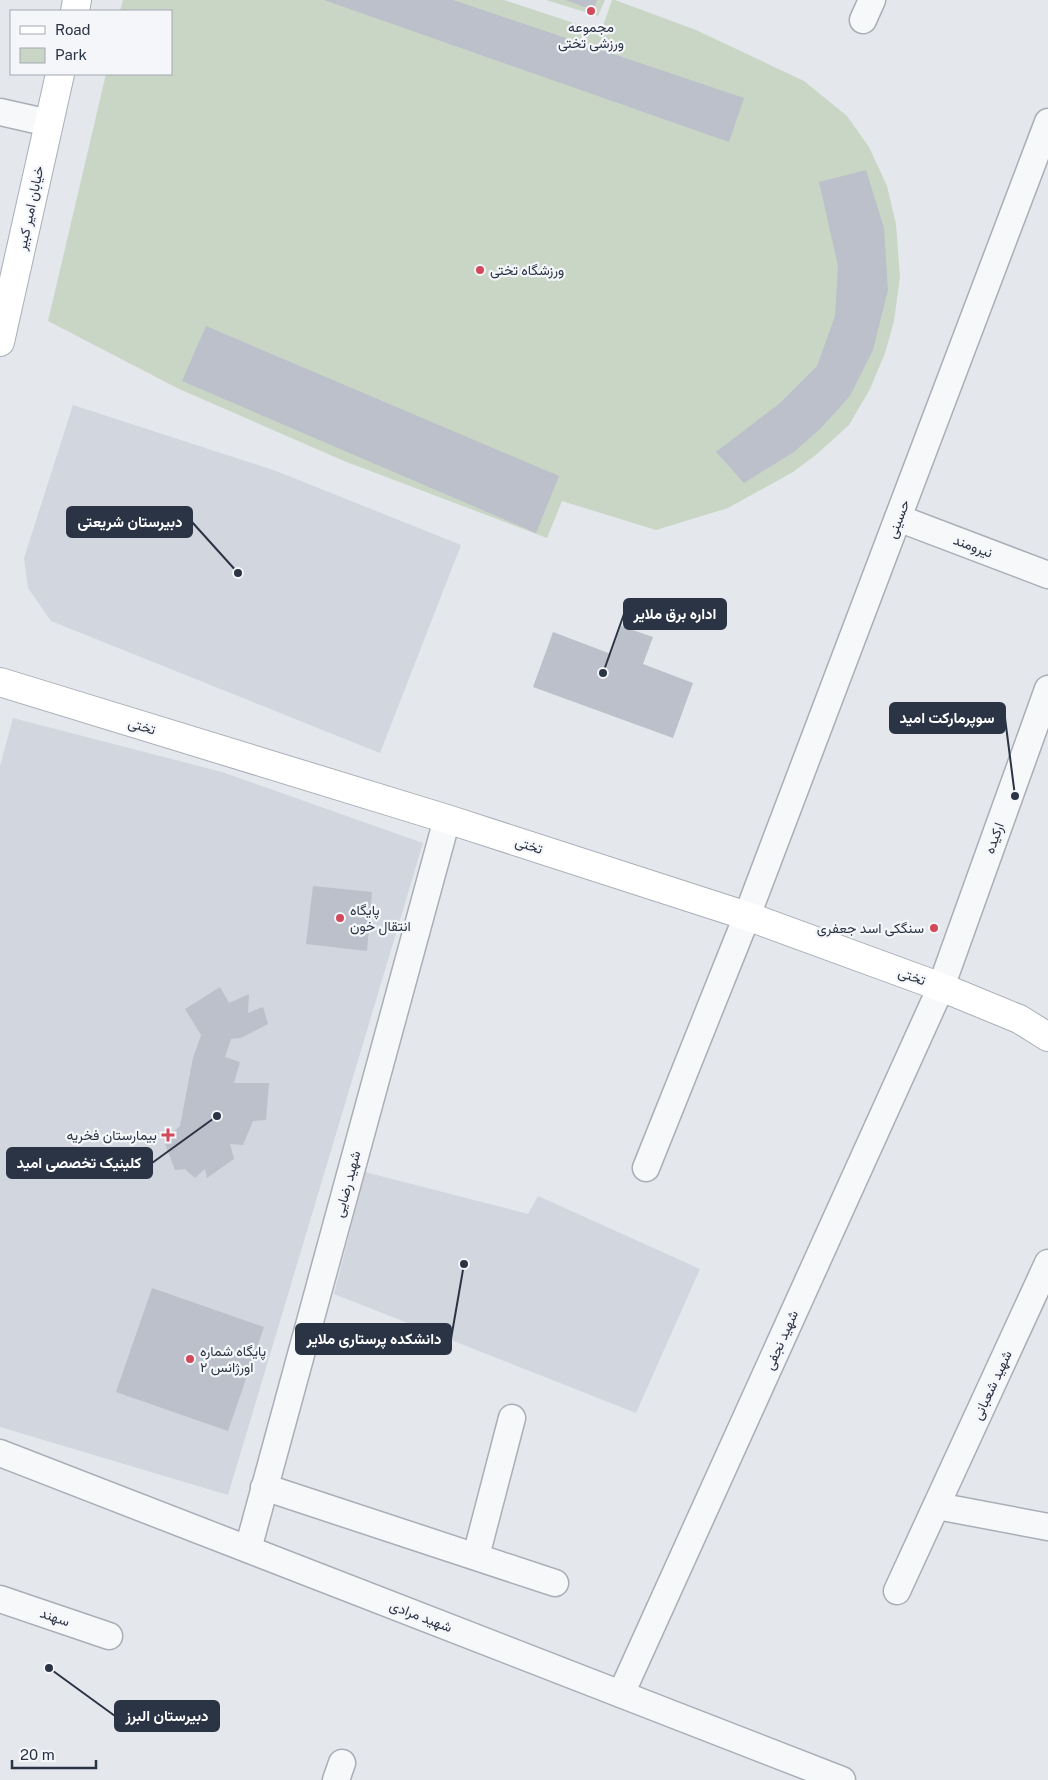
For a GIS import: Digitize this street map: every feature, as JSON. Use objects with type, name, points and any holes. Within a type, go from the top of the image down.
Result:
[{"type":"main road","name":"خیابان امیر کبیر","points":[[0,342],[60,75]]},
{"type":"main road","name":"تختی","points":[[0,682],[447,819],[747,916],[941,987],[1019,1020],[1048,1037]]},
{"type":"street","points":[[0,112],[49,123]]},
{"type":"street","name":"حسینی","points":[[646,1168],[747,916],[1048,122]]},
{"type":"street","name":"نیرومند","points":[[898,518],[1048,575]]},
{"type":"street","name":"ارکیده","points":[[941,987],[1048,689]]},
{"type":"street","name":"شهید رضایی","points":[[248,1549],[447,819]]},
{"type":"street","name":"شهید نجفی","points":[[621,1694],[941,987]]},
{"type":"street","name":"شهید شعبانی","points":[[897,1591],[1048,1263]]},
{"type":"street","points":[[476,1556],[512,1418]]},
{"type":"street","name":"شهید مرادی","points":[[0,1452],[842,1780]]},
{"type":"street","points":[[264,1486],[555,1583]]},
{"type":"street","points":[[937,1506],[1048,1528]]},
{"type":"street","name":"سهند","points":[[0,1599],[109,1636]]},
{"type":"shaded area","points":[[73,405],[276,471],[461,545],[380,753],[51,621],[28,588],[24,558]]},
{"type":"shaded area","name":"بیمارستان فخریه","points":[[13,718],[222,772],[423,843],[228,1495],[0,1427],[0,766]]},
{"type":"shaded area","points":[[365,1172],[528,1214],[538,1196],[700,1269],[636,1413],[334,1294]]},
{"type":"green space","name":"ورزشگاه تختی","points":[[123,0],[504,0],[601,32],[612,0],[615,0],[696,30],[804,81],[847,116],[869,147],[887,186],[896,224],[900,277],[894,321],[885,353],[870,389],[849,425],[817,454],[793,472],[728,508],[656,530],[562,501],[547,538],[344,461],[179,389],[48,321],[106,75],[172,75],[172,10],[120,10]]},
{"type":"green space","name":"مجموعه ورزشی تختی","points":[[546,0],[605,0],[598,16]]},
{"type":"building","points":[[324,0],[453,0],[744,98],[729,142]]},
{"type":"building","points":[[565,0],[597,0],[593,10]]},
{"type":"building","points":[[866,170],[884,228],[888,290],[873,350],[850,396],[821,428],[794,452],[744,483],[716,452],[780,403],[817,366],[835,316],[838,266],[819,182]]},
{"type":"building","points":[[206,326],[559,476],[536,533],[182,381]]},
{"type":"building","points":[[621,626],[653,637],[643,664],[693,683],[673,738],[533,687],[553,632],[611,654]]},
{"type":"building","name":"پایگاه انتقال خون","points":[[313,886],[372,892],[367,951],[306,944]]},
{"type":"building","points":[[220,987],[229,1003],[249,994],[248,1013],[263,1007],[268,1024],[241,1038],[231,1039],[225,1057],[240,1062],[234,1083],[269,1083],[266,1120],[253,1121],[243,1145],[230,1144],[234,1159],[207,1178],[205,1169],[195,1178],[185,1169],[175,1170],[164,1141],[180,1126],[193,1058],[201,1035],[185,1009]]},
{"type":"building","name":"پایگاه شماره ۲ اورژانس","points":[[152,1288],[264,1327],[228,1431],[116,1392]]},
{"type":"place","name":"مجموعه ورزشی تختی","points":[[591,11]]},
{"type":"place","name":"ورزشگاه تختی","points":[[480,270]]},
{"type":"place","name":"دبیرستان شریعتی","points":[[238,573]]},
{"type":"place","name":"اداره برق ملایر","points":[[603,673]]},
{"type":"place","name":"سوپرمارکت امید","points":[[1015,796]]},
{"type":"place","name":"پایگاه انتقال خون","points":[[340,918]]},
{"type":"place","name":"سنگکی اسد جعفری","points":[[934,928]]},
{"type":"place","name":"کلینیک تخصصی امید","points":[[217,1116]]},
{"type":"place","name":"بیمارستان فخریه","points":[[168,1135]]},
{"type":"place","name":"دانشکده پرستاری ملایر","points":[[464,1264]]},
{"type":"place","name":"پایگاه شماره ۲ اورژانس","points":[[190,1359]]},
{"type":"place","name":"دبیرستان البرز","points":[[49,1668]]}]
